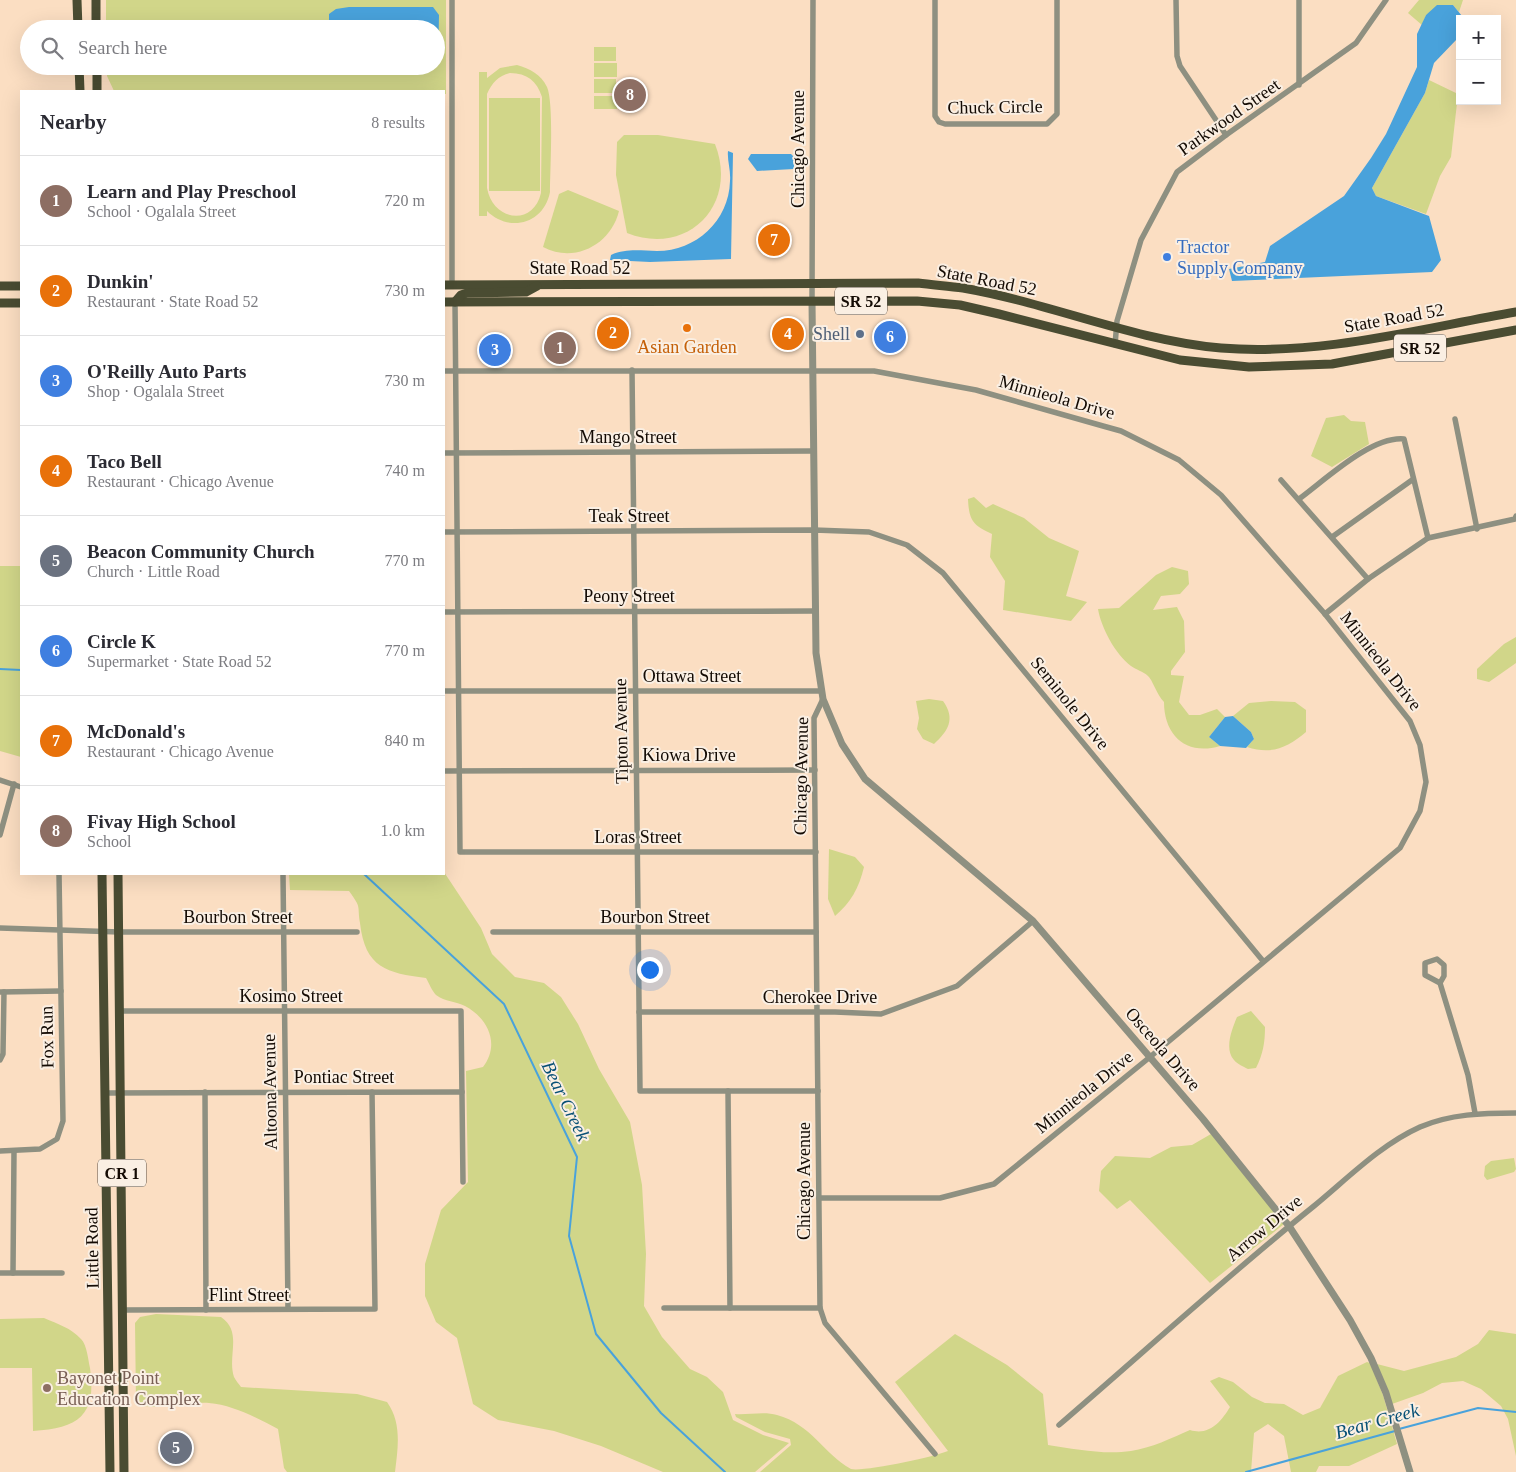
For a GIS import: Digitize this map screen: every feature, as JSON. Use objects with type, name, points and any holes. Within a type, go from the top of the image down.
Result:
[{"type":"main road","points":[[77,0],[78,20]]},
{"type":"main road","points":[[96,0],[96,20]]},
{"type":"main road","points":[[79,75],[80,90]]},
{"type":"main road","points":[[97,75],[98,90]]},
{"type":"main road","name":"State Road 52","points":[[448,285],[918,283],[963,288],[1168,341],[1221,348],[1281,350],[1324,346],[1516,312]]},
{"type":"main road","points":[[454,302],[460,295],[467,293],[526,292],[538,285]]},
{"type":"main road","points":[[0,286],[20,286]]},
{"type":"main road","name":"State Road 52","points":[[445,302],[918,300],[960,305],[1180,360],[1220,365],[1278,367],[1324,365],[1516,330]]},
{"type":"main road","points":[[0,302],[20,303]]},
{"type":"main road","points":[[1324,346],[1324,365]]},
{"type":"main road","name":"Little Road","points":[[102,875],[110,1472]]},
{"type":"main road","name":"Little Road","points":[[118,875],[124,1472]]},
{"type":"street","points":[[448,285],[452,0]]},
{"type":"street","name":"Chicago Avenue","points":[[814,0],[813,451],[816,653],[822,695],[814,718],[820,1308],[825,1323],[935,1454]]},
{"type":"street","name":"Chuck Circle","points":[[936,0],[935,116],[939,122],[945,124],[1047,124],[1057,114],[1057,0]]},
{"type":"street","points":[[1176,0],[1177,56],[1180,66],[1226,135]]},
{"type":"street","points":[[1299,0],[1299,85]]},
{"type":"street","name":"Parkwood Street","points":[[1115,344],[1116,327],[1141,240],[1177,172],[1356,43],[1386,0]]},
{"type":"street","points":[[454,302],[459,771]]},
{"type":"street","name":"Tipton Avenue","points":[[632,370],[640,1091],[728,1091]]},
{"type":"street","name":"Minnieola Drive","points":[[445,371],[874,371],[976,390],[1121,432],[1179,460],[1221,495],[1325,614],[1410,721],[1420,745],[1426,782],[1420,811],[1400,848],[1150,1057],[994,1184],[940,1198],[819,1198]]},
{"type":"street","points":[[1455,419],[1477,529]]},
{"type":"street","points":[[1299,499],[1368,449],[1396,439],[1404,439],[1412,480],[1428,538]]},
{"type":"street","name":"Mango Street","points":[[445,453],[813,451]]},
{"type":"street","points":[[1281,480],[1368,579]]},
{"type":"street","points":[[1332,537],[1412,480]]},
{"type":"street","points":[[1325,614],[1368,579],[1428,538],[1477,529],[1516,518]]},
{"type":"street","name":"Teak Street","points":[[445,532],[814,530]]},
{"type":"street","name":"Seminole Drive","points":[[814,530],[869,532],[907,545],[943,573],[1263,961]]},
{"type":"street","name":"Peony Street","points":[[445,612],[815,611]]},
{"type":"street","name":"Ottawa Street","points":[[445,691],[635,691],[822,695]]},
{"type":"street","name":"Osceola Drive","points":[[822,695],[842,744],[865,779],[1033,921],[1150,1057],[1289,1226],[1350,1320],[1371,1358],[1386,1393],[1410,1472]]},
{"type":"street","name":"Kiowa Drive","points":[[445,771],[815,770]]},
{"type":"street","name":"Loras Street","points":[[459,771],[460,852],[816,852]]},
{"type":"street","points":[[0,780],[20,787]]},
{"type":"street","points":[[0,835],[14,784]]},
{"type":"street","name":"Fox Run","points":[[0,1151],[40,1149],[57,1139],[63,1121],[59,875]]},
{"type":"street","name":"Altoona Avenue","points":[[283,875],[288,1310]]},
{"type":"street","name":"Cherokee Drive","points":[[639,1012],[882,1014],[957,986],[1033,921]]},
{"type":"street","name":"Bourbon Street","points":[[0,928],[120,932],[357,932]]},
{"type":"street","name":"Bourbon Street","points":[[493,932],[816,932]]},
{"type":"street","points":[[1440,983],[1468,1075],[1475,1113]]},
{"type":"street","points":[[0,1060],[3,1054],[2,992],[61,991]]},
{"type":"street","name":"Kosimo Street","points":[[120,1011],[461,1011],[462,1092]]},
{"type":"street","points":[[730,1308],[728,1091],[818,1090]]},
{"type":"street","points":[[205,1092],[206,1310]]},
{"type":"street","name":"Flint Street","points":[[123,1310],[375,1309],[372,1092]]},
{"type":"street","points":[[462,1092],[463,1182]]},
{"type":"street","name":"Pontiac Street","points":[[106,1093],[462,1092]]},
{"type":"street","name":"Arrow Drive","points":[[1059,1425],[1289,1226],[1384,1148],[1420,1127],[1475,1113],[1516,1113]]},
{"type":"street","points":[[13,1273],[14,1151]]},
{"type":"street","points":[[0,1273],[62,1273]]},
{"type":"street","points":[[664,1308],[820,1308]]},
{"type":"green space","points":[[106,0],[446,0],[446,94],[445,90],[114,90],[107,76],[445,75],[445,20],[106,20]]},
{"type":"green space","points":[[1419,0],[1463,0],[1459,12],[1453,5],[1426,15],[1422,25],[1408,13]]},
{"type":"green space","points":[[594,47],[616,47],[616,61],[594,61]]},
{"type":"green space","points":[[594,63],[617,63],[617,77],[594,77]]},
{"type":"green space","points":[[517,65],[531,70],[545,82],[549,95],[551,138],[550,192],[541,212],[524,222],[505,222],[487,211],[487,216],[479,216],[479,72],[487,72],[487,78],[500,68]],"holes":[[[516,73],[526,76],[534,82],[542,97],[541,193],[537,204],[530,211],[522,215],[513,216],[497,207],[491,199],[487,188],[487,94],[493,83],[499,78],[506,74]]]},
{"type":"green space","points":[[594,79],[616,79],[616,93],[594,93]]},
{"type":"green space","points":[[1429,80],[1456,93],[1457,105],[1451,157],[1440,176],[1426,214],[1376,196],[1372,188],[1425,93]]},
{"type":"green space","points":[[594,96],[617,96],[617,109],[594,109]]},
{"type":"green space","points":[[489,98],[540,98],[540,191],[489,191]]},
{"type":"green space","points":[[624,135],[658,135],[715,144],[721,166],[720,187],[714,205],[703,220],[688,231],[669,238],[649,239],[627,233],[616,175],[617,142]]},
{"type":"green space","points":[[568,190],[619,211],[615,223],[608,233],[590,248],[579,252],[555,252],[543,247],[559,194]]},
{"type":"green space","points":[[1344,415],[1351,421],[1365,422],[1369,444],[1332,467],[1311,456],[1326,418]]},
{"type":"green space","points":[[974,497],[986,508],[993,504],[1024,518],[1049,538],[1079,551],[1066,596],[1087,602],[1071,621],[1003,610],[1005,581],[990,557],[992,534],[976,525],[971,517],[968,499]]},
{"type":"green space","points":[[0,566],[20,566],[20,757],[0,751]]},
{"type":"green space","points":[[1172,567],[1188,571],[1189,584],[1180,594],[1161,596],[1153,610],[1177,607],[1184,621],[1185,652],[1171,671],[1171,675],[1184,676],[1179,702],[1189,715],[1200,715],[1217,709],[1225,717],[1209,737],[1220,746],[1197,748],[1188,745],[1173,734],[1168,725],[1164,702],[1150,678],[1131,666],[1120,655],[1106,632],[1098,609],[1119,608],[1156,575]]},
{"type":"green space","points":[[1516,637],[1516,663],[1489,682],[1477,679],[1477,669],[1504,644]]},
{"type":"green space","points":[[929,699],[943,701],[947,707],[950,719],[943,734],[934,744],[923,739],[917,729],[919,718],[916,701]]},
{"type":"green space","points":[[1271,701],[1295,702],[1306,710],[1306,732],[1285,746],[1271,750],[1247,747],[1254,739],[1251,732],[1233,716],[1249,703]]},
{"type":"green space","points":[[829,849],[855,857],[864,867],[854,894],[835,916],[828,899]]},
{"type":"green space","points":[[445,874],[481,928],[492,954],[515,977],[544,983],[561,997],[578,1024],[599,1069],[630,1122],[642,1185],[646,1254],[644,1306],[662,1337],[690,1369],[707,1377],[723,1392],[733,1420],[763,1435],[789,1443],[755,1472],[663,1472],[601,1446],[554,1431],[498,1420],[473,1404],[457,1338],[436,1322],[425,1296],[425,1264],[441,1210],[468,1182],[466,1071],[483,1067],[488,1059],[491,1050],[489,1033],[486,1025],[473,1011],[462,1004],[436,995],[426,978],[400,974],[380,965],[373,959],[367,950],[363,938],[357,904],[349,891],[290,890],[289,875]]},
{"type":"green space","points":[[1251,1011],[1265,1027],[1265,1033],[1263,1048],[1256,1068],[1248,1069],[1234,1060],[1229,1045],[1237,1017]]},
{"type":"green space","points":[[1211,1134],[1284,1224],[1210,1283],[1130,1200],[1117,1209],[1099,1191],[1101,1171],[1115,1156],[1150,1158],[1171,1147],[1192,1145]]},
{"type":"green space","points":[[1514,1158],[1516,1169],[1514,1172],[1487,1180],[1484,1176],[1485,1166],[1491,1161]]},
{"type":"green space","points":[[156,1314],[221,1317],[228,1323],[233,1337],[232,1369],[234,1377],[241,1387],[357,1394],[387,1402],[392,1410],[397,1427],[398,1444],[395,1472],[287,1472],[284,1468],[278,1429],[253,1416],[218,1404],[196,1403],[154,1407],[144,1406],[136,1402],[135,1323],[140,1317]]},
{"type":"green space","points":[[44,1318],[69,1329],[85,1345],[90,1368],[90,1398],[87,1408],[73,1422],[62,1427],[33,1431],[32,1368],[0,1368],[0,1319]]},
{"type":"green space","points":[[1489,1330],[1516,1334],[1516,1456],[1508,1419],[1501,1406],[1481,1389],[1463,1381],[1442,1383],[1423,1393],[1392,1404],[1377,1364],[1404,1371],[1456,1357],[1478,1344]]},
{"type":"green space","points":[[955,1334],[1007,1365],[1043,1394],[1048,1445],[1090,1451],[1121,1452],[1146,1448],[1190,1430],[1203,1431],[1209,1429],[1223,1418],[1230,1407],[1210,1381],[1219,1377],[1233,1382],[1252,1397],[1265,1403],[1284,1404],[1303,1415],[1320,1408],[1338,1376],[1367,1362],[1370,1363],[1383,1395],[1397,1444],[1349,1466],[1319,1466],[1316,1472],[1291,1472],[1284,1436],[1268,1424],[1254,1433],[1251,1472],[760,1472],[791,1445],[790,1439],[765,1432],[736,1417],[735,1414],[767,1413],[789,1419],[808,1432],[841,1463],[851,1469],[899,1463],[948,1451],[895,1382]]},
{"type":"water","points":[[1437,5],[1453,5],[1461,15],[1456,15],[1456,40],[1434,63],[1425,93],[1372,188],[1376,196],[1429,216],[1441,260],[1432,272],[1232,281],[1229,269],[1265,262],[1270,246],[1344,196],[1386,134],[1417,67],[1417,34],[1426,15]]},
{"type":"water","points":[[349,7],[433,7],[439,15],[439,20],[329,20],[329,14],[336,9]]},
{"type":"water","points":[[728,151],[733,153],[731,259],[650,262],[610,260],[611,255],[623,251],[671,250],[685,246],[708,231],[724,209],[728,195],[730,177]]},
{"type":"water","points":[[751,154],[791,154],[794,157],[794,169],[757,171],[748,159]]},
{"type":"water","points":[[1233,716],[1251,732],[1254,739],[1246,748],[1220,746],[1209,737],[1225,717]]},
{"type":"waterway","points":[[0,669],[20,670]]},
{"type":"waterway","name":"Bear Creek","points":[[365,875],[504,1004],[577,1157],[569,1236],[596,1334],[661,1413],[725,1472]]},
{"type":"waterway","name":"Bear Creek","points":[[1399,1429],[1478,1408],[1516,1412]]},
{"type":"waterway","name":"Bear Creek","points":[[1246,1472],[1395,1431]]},
{"type":"place","name":"Fivay High School","points":[[630,95]]},
{"type":"place","name":"McDonald's","points":[[774,240]]},
{"type":"place","name":"Tractor Supply Company","points":[[1167,257]]},
{"type":"place","name":"Asian Garden","points":[[687,328]]},
{"type":"place","name":"Dunkin'","points":[[613,333]]},
{"type":"place","name":"Taco Bell","points":[[788,334]]},
{"type":"place","name":"Shell","points":[[860,334]]},
{"type":"place","name":"Circle K","points":[[890,337]]},
{"type":"place","name":"Learn and Play Preschool","points":[[560,348]]},
{"type":"place","name":"O'Reilly Auto Parts","points":[[495,350]]},
{"type":"place","name":"Bayonet Point Education Complex","points":[[47,1388]]},
{"type":"place","name":"Beacon Community Church","points":[[176,1448]]}]
